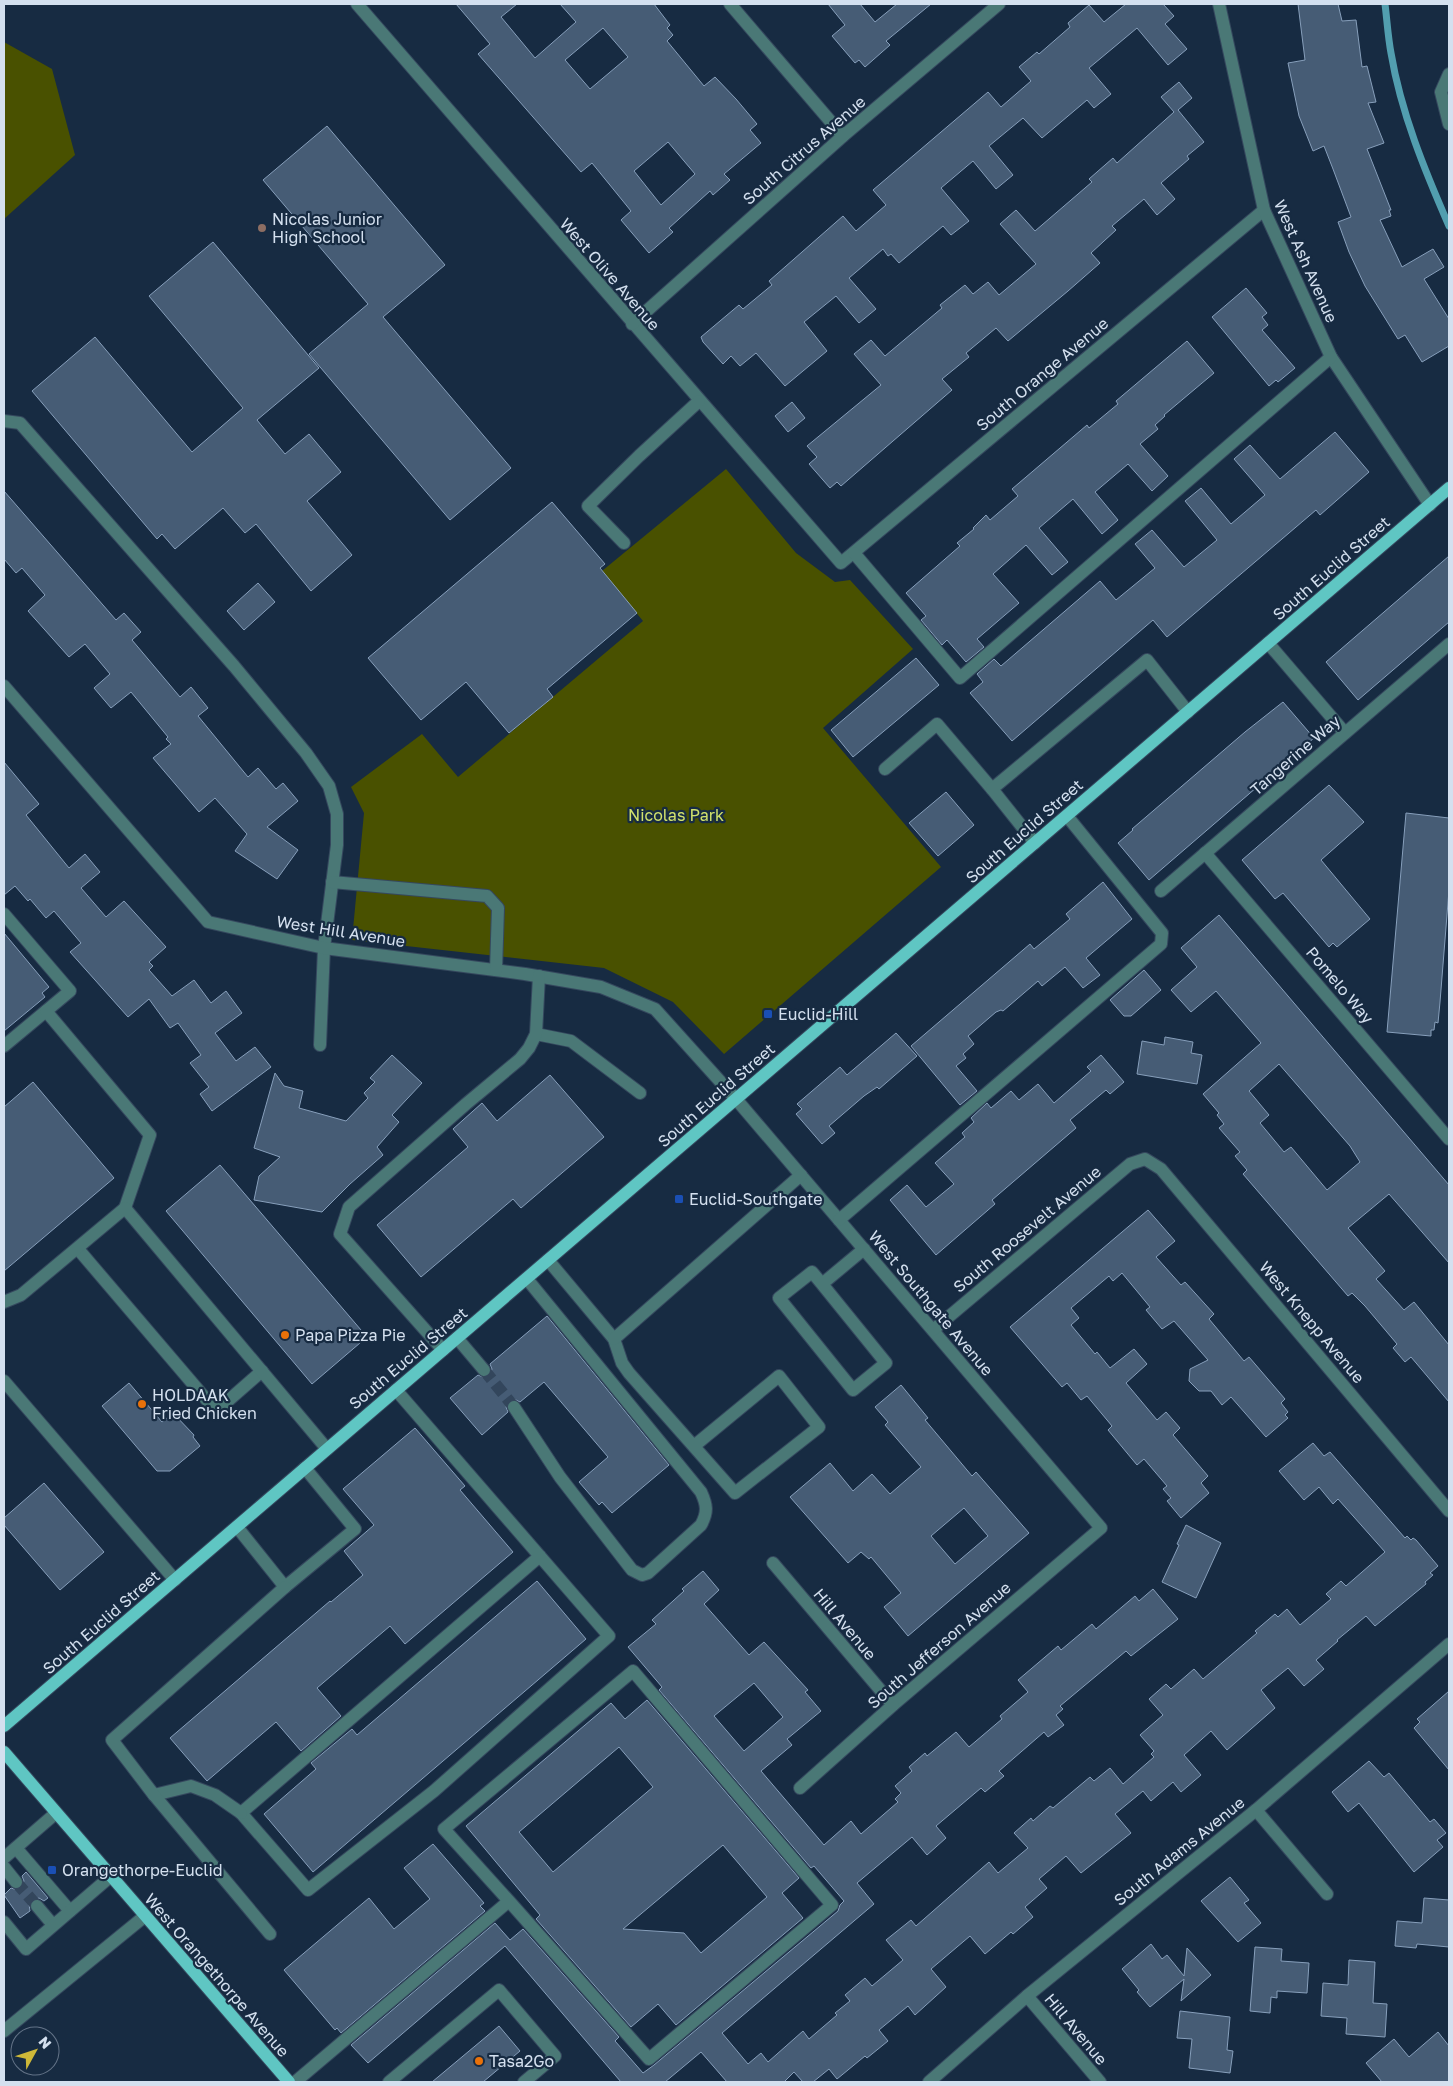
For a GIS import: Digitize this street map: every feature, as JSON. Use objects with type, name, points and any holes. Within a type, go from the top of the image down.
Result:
[{"type":"main road","name":"South Euclid Street","points":[[4,1726],[1449,488]]},
{"type":"main road","name":"West Orangethorpe Avenue","points":[[4,1752],[289,2082]]},
{"type":"street","name":"West Olive Avenue","points":[[357,4],[632,324],[841,563]]},
{"type":"street","points":[[730,4],[843,136]]},
{"type":"street","name":"South Citrus Avenue","points":[[632,324],[843,136],[999,4]]},
{"type":"street","name":"West Ash Avenue","points":[[1219,4],[1264,210],[1331,357],[1430,505]]},
{"type":"street","points":[[1449,74],[1441,92],[1449,124]]},
{"type":"street","name":"South Orange Avenue","points":[[841,563],[1264,210]]},
{"type":"street","points":[[854,553],[960,678],[1331,357]]},
{"type":"street","points":[[624,543],[588,506],[699,401]]},
{"type":"street","points":[[4,421],[20,423],[234,666],[306,753],[329,786],[337,814],[337,845],[324,948],[320,1045]]},
{"type":"street","points":[[1268,643],[1345,733]]},
{"type":"street","name":"Tangerine Way","points":[[1161,891],[1449,644]]},
{"type":"street","points":[[992,789],[1147,660],[1188,712]]},
{"type":"street","name":"West Hill Avenue","points":[[4,686],[208,922],[324,948],[539,976],[601,987],[654,1009],[736,1099]]},
{"type":"street","points":[[885,769],[936,724],[1035,843]]},
{"type":"street","points":[[839,1220],[1160,944],[1162,933],[1066,816]]},
{"type":"street","name":"Pomelo Way","points":[[1205,853],[1449,1139]]},
{"type":"street","points":[[332,882],[487,896],[498,908],[496,970]]},
{"type":"street","points":[[4,914],[70,991],[4,1046]]},
{"type":"street","points":[[443,1350],[340,1234],[349,1207],[520,1059],[529,1048],[536,1034],[539,976]]},
{"type":"street","points":[[4,1302],[21,1295],[125,1208],[150,1135],[46,1011]]},
{"type":"street","points":[[536,1034],[571,1041],[640,1093]]},
{"type":"street","name":"West Southgate Avenue","points":[[736,1099],[1101,1528]]},
{"type":"street","name":"South Roosevelt Avenue","points":[[933,1330],[1130,1164],[1145,1158]]},
{"type":"street","name":"West Knepp Avenue","points":[[1145,1158],[1161,1169],[1449,1511]]},
{"type":"street","points":[[614,1339],[801,1175]]},
{"type":"street","points":[[125,1208],[327,1449]]},
{"type":"street","points":[[78,1249],[211,1405],[222,1406],[262,1371]]},
{"type":"street","points":[[822,1284],[864,1249]]},
{"type":"street","points":[[548,1260],[614,1339],[622,1363],[629,1373],[735,1493],[819,1427],[779,1376],[694,1446]]},
{"type":"street","points":[[812,1272],[822,1284],[886,1363],[853,1390],[780,1298],[812,1272]]},
{"type":"street","points":[[514,1407],[560,1478],[632,1570],[642,1575],[648,1573],[701,1525],[706,1516],[707,1506],[702,1492],[527,1279]]},
{"type":"street","points":[[457,1338],[484,1370]]},
{"type":"street","points":[[4,1381],[174,1580]]},
{"type":"street","points":[[154,1795],[190,1786],[215,1795],[241,1812],[308,1890],[434,1791],[609,1636],[396,1390]]},
{"type":"street","points":[[270,1934],[154,1795],[112,1740],[285,1587],[355,1529],[305,1468]]},
{"type":"street","points":[[237,1527],[285,1587]]},
{"type":"street","name":"South Jefferson Avenue","points":[[800,1788],[893,1705],[1101,1528]]},
{"type":"street","points":[[241,1812],[540,1556]]},
{"type":"street","name":"Hill Avenue","points":[[773,1563],[893,1705]]},
{"type":"street","name":"South Adams Avenue","points":[[928,2082],[1028,1996],[1256,1810],[1449,1644]]},
{"type":"street","points":[[633,1671],[832,1905],[648,2059],[509,1901],[444,1829],[633,1671]]},
{"type":"street","points":[[1256,1810],[1327,1894]]},
{"type":"street","points":[[4,1858],[56,1813]]},
{"type":"street","points":[[16,1848],[70,1911]]},
{"type":"street","points":[[4,1867],[16,1882]]},
{"type":"street","points":[[4,1922],[26,1948],[111,1876]]},
{"type":"street","points":[[295,2082],[509,1901]]},
{"type":"street","points":[[36,1906],[53,1926]]},
{"type":"street","points":[[4,2031],[145,1916]]},
{"type":"street","points":[[389,2082],[500,1990],[555,2056],[524,2082]]},
{"type":"street","name":"Hill Avenue","points":[[1028,1996],[1100,2082]]},
{"type":"green space","points":[[4,42],[52,69],[75,155],[4,219]]},
{"type":"green space","name":"Nicolas Park","points":[[726,469],[796,553],[835,582],[850,580],[913,649],[823,728],[941,867],[724,1054],[673,1002],[604,968],[352,940],[364,813],[351,787],[422,734],[458,777],[643,621],[602,571]]},
{"type":"building","points":[[456,4],[517,4],[501,17],[535,58],[576,22],[560,4],[654,4],[670,25],[667,28],[673,35],[667,41],[704,86],[715,77],[736,99],[757,124],[750,130],[761,143],[724,174],[730,180],[713,195],[710,191],[669,228],[673,232],[649,253],[621,220],[631,211],[592,163],[581,172],[478,54],[490,44]],"holes":[[[603,28],[628,57],[590,89],[565,60]],[[668,142],[695,174],[661,205],[634,171]]]},
{"type":"building","points":[[828,4],[860,4],[875,22],[897,4],[931,4],[886,41],[890,45],[865,67],[859,60],[855,63],[832,36],[845,25]]},
{"type":"building","points":[[1126,4],[1163,4],[1174,16],[1165,24],[1187,49],[1168,65],[1137,28],[1089,68],[1111,94],[1094,108],[1087,100],[1042,138],[1023,118],[989,146],[1013,175],[996,189],[973,161],[941,188],[969,221],[951,235],[943,226],[899,263],[891,254],[888,256],[883,249],[849,278],[876,309],[859,323],[836,296],[804,322],[827,351],[785,386],[756,353],[740,366],[731,356],[723,364],[703,342],[701,337],[739,305],[743,309],[772,285],[769,281],[843,216],[856,231],[886,205],[873,190],[988,92],[1001,107],[1031,81],[1019,67],[1037,52],[1039,54],[1070,27],[1068,23],[1089,5],[1104,22]]},
{"type":"building","points":[[1298,4],[1338,4],[1342,21],[1356,20],[1362,67],[1367,66],[1376,102],[1368,103],[1384,143],[1367,149],[1391,210],[1389,210],[1391,216],[1380,220],[1402,267],[1433,249],[1444,267],[1424,279],[1449,319],[1449,346],[1422,362],[1405,335],[1398,339],[1365,286],[1349,252],[1338,222],[1351,217],[1333,169],[1324,146],[1313,151],[1299,116],[1288,63],[1305,60]]},
{"type":"building","points":[[1179,82],[1192,98],[1178,110],[1204,142],[1187,156],[1189,159],[1161,183],[1175,199],[1157,215],[1144,199],[1112,226],[1116,230],[1091,253],[1100,263],[1008,341],[996,328],[966,353],[969,357],[942,379],[952,390],[841,486],[837,482],[830,488],[809,464],[817,457],[807,446],[881,385],[854,354],[871,340],[885,356],[942,308],[940,305],[965,285],[973,294],[988,282],[999,295],[1036,264],[1000,224],[1016,210],[1035,231],[1092,182],[1089,179],[1113,158],[1117,163],[1174,112],[1161,97]]},
{"type":"building","points":[[327,126],[445,265],[383,317],[511,468],[450,520],[309,354],[368,304],[263,180]]},
{"type":"building","points":[[213,242],[319,368],[257,420],[285,454],[309,434],[341,472],[307,501],[352,555],[311,591],[256,524],[245,533],[223,508],[175,549],[162,534],[157,539],[32,391],[95,337],[192,452],[243,408],[149,296]]},
{"type":"building","points":[[1246,288],[1267,313],[1262,317],[1268,325],[1262,330],[1295,368],[1278,382],[1276,380],[1269,386],[1212,317]]},
{"type":"building","points":[[1187,341],[1214,373],[1164,415],[1155,425],[1158,429],[1140,444],[1168,476],[1152,491],[1128,464],[1095,492],[1118,520],[1102,534],[1073,499],[1039,528],[1068,562],[1052,575],[1026,545],[993,574],[1019,603],[977,639],[984,647],[966,662],[947,640],[942,645],[921,620],[926,616],[906,593],[960,546],[957,543],[974,529],[986,515],[990,520],[1018,496],[1012,489],[1087,425],[1089,428],[1118,404],[1116,401]]},
{"type":"building","points":[[792,402],[805,418],[788,432],[775,416]]},
{"type":"building","points":[[1335,432],[1369,472],[1320,515],[1316,510],[1167,637],[1153,620],[1012,741],[970,693],[983,682],[977,674],[994,659],[1001,666],[1100,581],[1116,600],[1155,568],[1135,544],[1152,530],[1184,567],[1217,540],[1185,501],[1201,488],[1231,524],[1265,495],[1234,459],[1250,445],[1280,479]]},
{"type":"building","points":[[4,491],[116,620],[124,613],[141,632],[132,640],[180,697],[191,687],[208,708],[198,716],[248,777],[258,768],[276,789],[283,783],[298,801],[267,827],[298,850],[277,879],[235,851],[247,834],[215,798],[199,812],[153,758],[171,744],[166,739],[168,737],[131,692],[111,708],[94,688],[110,674],[85,644],[69,657],[28,611],[45,595],[22,568],[16,573],[4,559]]},
{"type":"building","points":[[552,502],[605,564],[600,568],[637,613],[547,689],[553,697],[509,733],[466,682],[421,720],[368,658]]},
{"type":"building","points":[[1449,556],[1449,622],[1358,700],[1326,662]]},
{"type":"building","points":[[258,583],[275,602],[244,630],[227,611]]},
{"type":"building","points":[[916,658],[939,685],[853,757],[831,730]]},
{"type":"building","points":[[1283,702],[1314,738],[1149,880],[1118,843],[1245,732]]},
{"type":"building","points":[[4,762],[39,804],[26,815],[69,868],[85,854],[100,872],[81,888],[106,917],[124,901],[166,947],[149,962],[153,966],[149,970],[172,996],[194,980],[211,1003],[226,991],[242,1013],[215,1033],[236,1061],[255,1047],[271,1067],[212,1111],[200,1094],[209,1087],[190,1063],[201,1055],[178,1023],[170,1028],[149,999],[128,1017],[70,952],[81,943],[54,911],[46,918],[30,899],[28,901],[15,886],[4,895]]},
{"type":"building","points":[[1329,785],[1364,822],[1321,860],[1370,919],[1337,947],[1333,943],[1329,947],[1283,893],[1275,899],[1242,860]]},
{"type":"building","points":[[946,792],[974,825],[938,856],[909,823]]},
{"type":"building","points":[[1406,813],[1449,818],[1449,890],[1440,1002],[1438,1023],[1435,1022],[1434,1030],[1431,1030],[1431,1036],[1387,1032]]},
{"type":"building","points":[[1103,882],[1132,919],[1086,958],[1100,975],[1083,988],[1065,967],[1042,986],[1038,981],[1003,1011],[996,1012],[968,1036],[974,1044],[963,1054],[966,1058],[956,1066],[977,1091],[960,1105],[911,1046],[1030,944],[1034,949],[1070,919],[1066,914]]},
{"type":"building","points":[[1219,915],[1449,1185],[1449,1263],[1389,1194],[1348,1228],[1385,1271],[1376,1279],[1404,1310],[1414,1302],[1449,1345],[1449,1402],[1411,1357],[1405,1362],[1393,1348],[1397,1344],[1365,1306],[1352,1293],[1348,1296],[1243,1174],[1247,1170],[1235,1156],[1240,1152],[1219,1128],[1224,1124],[1217,1115],[1219,1113],[1203,1094],[1261,1043],[1216,991],[1191,1012],[1171,990],[1197,967],[1181,948]],"holes":[[[1279,1064],[1350,1146],[1360,1162],[1327,1190],[1291,1147],[1284,1152],[1260,1123],[1269,1115],[1249,1091]]]},
{"type":"building","points":[[4,933],[49,987],[42,993],[45,997],[4,1031]]},
{"type":"building","points":[[1144,970],[1161,990],[1131,1016],[1124,1016],[1110,1000]]},
{"type":"building","points":[[896,1033],[917,1056],[879,1089],[877,1087],[864,1096],[829,1126],[835,1133],[822,1144],[796,1114],[802,1109],[797,1104],[840,1067],[847,1075]]},
{"type":"building","points":[[1165,1037],[1193,1042],[1191,1053],[1202,1055],[1197,1084],[1137,1074],[1142,1041],[1164,1045]]},
{"type":"building","points":[[392,1055],[422,1083],[392,1115],[399,1122],[377,1147],[383,1155],[322,1212],[254,1200],[259,1176],[280,1157],[254,1148],[275,1073],[284,1086],[303,1091],[299,1108],[346,1121],[368,1098],[364,1093],[375,1082],[370,1078]]},
{"type":"building","points":[[1101,1055],[1124,1082],[1110,1094],[1106,1090],[1070,1120],[1076,1128],[992,1200],[995,1204],[936,1255],[890,1200],[907,1185],[926,1207],[954,1184],[935,1163],[965,1137],[962,1133],[974,1122],[971,1118],[987,1103],[991,1108],[1011,1091],[1019,1100],[1038,1084],[1054,1103],[1091,1071],[1087,1067]]},
{"type":"building","points":[[550,1075],[604,1137],[521,1208],[513,1199],[421,1277],[377,1225],[468,1147],[453,1129],[482,1103],[497,1121]]},
{"type":"building","points":[[33,1082],[114,1178],[4,1271],[4,1107]]},
{"type":"building","points":[[220,1165],[367,1337],[312,1384],[166,1211]]},
{"type":"building","points":[[1148,1210],[1175,1241],[1156,1257],[1181,1285],[1185,1282],[1214,1314],[1209,1319],[1244,1361],[1249,1357],[1285,1399],[1281,1403],[1288,1412],[1285,1415],[1288,1418],[1266,1437],[1231,1397],[1222,1405],[1211,1391],[1199,1391],[1189,1381],[1190,1369],[1208,1360],[1174,1321],[1162,1329],[1146,1310],[1150,1307],[1122,1273],[1113,1281],[1109,1276],[1071,1308],[1079,1318],[1071,1325],[1095,1354],[1097,1352],[1110,1368],[1134,1349],[1147,1364],[1126,1383],[1157,1420],[1166,1412],[1180,1428],[1173,1435],[1208,1476],[1201,1483],[1209,1493],[1181,1518],[1167,1501],[1171,1498],[1163,1489],[1167,1486],[1144,1459],[1137,1465],[1108,1430],[1112,1426],[1087,1396],[1081,1400],[1067,1383],[1062,1387],[1010,1327]]},
{"type":"building","points":[[547,1316],[669,1465],[612,1513],[602,1502],[599,1505],[579,1482],[608,1457],[544,1382],[520,1402],[514,1399],[509,1401],[506,1407],[508,1412],[482,1435],[450,1398],[478,1375],[485,1378],[490,1376],[492,1369],[490,1364]]},
{"type":"building","points":[[129,1383],[162,1422],[173,1413],[194,1435],[193,1437],[200,1446],[170,1471],[157,1471],[102,1406]]},
{"type":"building","points":[[901,1385],[928,1418],[925,1420],[972,1476],[976,1472],[1029,1533],[908,1636],[884,1607],[901,1593],[871,1557],[869,1559],[861,1552],[848,1563],[790,1497],[830,1463],[853,1491],[872,1474],[890,1494],[921,1467],[885,1425],[888,1422],[875,1407]],"holes":[[[964,1508],[988,1536],[955,1564],[931,1536]]]},
{"type":"building","points":[[415,1428],[465,1486],[460,1490],[513,1552],[405,1644],[390,1626],[317,1688],[341,1716],[301,1751],[276,1722],[207,1781],[170,1738],[363,1575],[344,1551],[374,1525],[343,1489]]},
{"type":"building","points":[[1313,1443],[1324,1456],[1330,1452],[1405,1538],[1407,1536],[1411,1540],[1413,1538],[1416,1540],[1438,1566],[1430,1573],[1433,1575],[1425,1582],[1426,1584],[1375,1626],[1366,1616],[1337,1640],[1316,1660],[1324,1669],[1304,1686],[1288,1668],[1261,1690],[1275,1708],[1227,1750],[1211,1731],[1184,1755],[1201,1775],[1181,1792],[1173,1782],[1151,1801],[1143,1791],[1115,1814],[1131,1833],[1081,1873],[1066,1856],[1039,1879],[1047,1888],[1025,1907],[1033,1917],[1013,1934],[1011,1932],[985,1954],[970,1936],[931,1969],[946,1987],[915,2015],[908,2006],[879,2030],[888,2041],[867,2058],[865,2056],[837,2079],[829,2069],[813,2082],[803,2082],[794,2072],[785,2081],[787,2082],[727,2082],[701,2052],[665,2082],[621,2082],[505,1946],[368,2063],[351,2045],[495,1923],[510,1940],[523,1929],[619,2037],[615,2041],[643,2073],[838,1911],[844,1901],[814,1866],[811,1868],[659,1690],[662,1687],[628,1647],[656,1624],[652,1620],[684,1591],[682,1589],[703,1571],[719,1590],[704,1604],[749,1655],[764,1642],[808,1690],[805,1692],[821,1711],[787,1739],[792,1745],[761,1771],[824,1845],[851,1821],[861,1834],[898,1802],[895,1799],[901,1793],[895,1786],[912,1771],[909,1767],[925,1753],[927,1756],[956,1732],[969,1747],[1002,1719],[1000,1716],[1028,1692],[1018,1680],[1058,1646],[1061,1650],[1092,1624],[1096,1629],[1135,1596],[1139,1601],[1153,1589],[1178,1619],[1131,1656],[1126,1651],[1060,1706],[1063,1709],[1056,1715],[1064,1725],[1048,1737],[1044,1732],[999,1771],[1004,1776],[985,1792],[981,1788],[936,1826],[946,1838],[927,1855],[912,1837],[857,1883],[874,1904],[722,2033],[748,2064],[761,2053],[768,2062],[803,2031],[809,2039],[850,2001],[845,1995],[865,1978],[872,1986],[903,1960],[886,1940],[911,1920],[916,1926],[989,1862],[998,1873],[1028,1848],[1014,1833],[1031,1818],[1033,1821],[1050,1806],[1053,1808],[1090,1777],[1094,1781],[1110,1768],[1123,1784],[1154,1757],[1151,1754],[1154,1751],[1140,1735],[1163,1715],[1149,1699],[1166,1684],[1171,1689],[1194,1669],[1203,1679],[1257,1633],[1255,1631],[1275,1614],[1278,1617],[1287,1609],[1300,1625],[1331,1599],[1326,1594],[1341,1581],[1346,1586],[1385,1552],[1338,1499],[1333,1504],[1319,1487],[1304,1500],[1279,1471]],"holes":[[[754,1683],[783,1717],[744,1751],[714,1716]]]},
{"type":"building","points":[[44,1483],[104,1552],[60,1590],[4,1525],[4,1518]]},
{"type":"building","points":[[1186,1525],[1221,1543],[1196,1598],[1162,1582]]},
{"type":"building","points":[[537,1581],[586,1639],[313,1872],[264,1814],[316,1769],[311,1763],[352,1729],[357,1735]]},
{"type":"building","points":[[1449,1691],[1449,1770],[1414,1728],[1420,1722],[1417,1719]]},
{"type":"building","points":[[647,1700],[799,1878],[782,1893],[803,1918],[676,2025],[658,2004],[631,2027],[536,1919],[540,1915],[466,1826],[611,1703],[625,1719]],"holes":[[[619,1747],[653,1787],[553,1872],[519,1832]],[[723,1845],[767,1897],[701,1953],[684,1933],[623,1929]]]},
{"type":"building","points":[[1369,1761],[1384,1777],[1389,1773],[1430,1822],[1434,1819],[1446,1833],[1437,1840],[1443,1847],[1414,1872],[1359,1803],[1348,1812],[1332,1792]]},
{"type":"building","points":[[433,1844],[484,1903],[480,1906],[485,1911],[341,2033],[337,2028],[335,2030],[284,1970],[369,1898],[394,1929],[430,1899],[404,1868]]},
{"type":"building","points":[[26,1872],[48,1898],[44,1901],[39,1898],[32,1900],[29,1904],[30,1911],[20,1918],[4,1895],[11,1888],[17,1890],[21,1888],[24,1881],[22,1876]]},
{"type":"building","points":[[1230,1877],[1249,1900],[1244,1903],[1261,1923],[1238,1942],[1201,1901]]},
{"type":"building","points":[[1424,1898],[1449,1900],[1449,1947],[1417,1944],[1416,1948],[1395,1946],[1397,1921],[1422,1923]]},
{"type":"building","points":[[1151,1944],[1162,1959],[1167,1955],[1184,1976],[1187,1948],[1211,1975],[1181,2001],[1184,1979],[1150,2007],[1137,1992],[1139,1990],[1122,1969]]},
{"type":"building","points":[[1255,1947],[1282,1949],[1281,1961],[1309,1963],[1307,1993],[1277,1991],[1277,1998],[1271,1997],[1270,2013],[1250,2011]]},
{"type":"building","points":[[1349,1960],[1375,1962],[1373,2003],[1387,2004],[1385,2037],[1346,2034],[1347,2018],[1321,2016],[1323,1983],[1348,1985]]},
{"type":"building","points":[[1180,2011],[1230,2017],[1227,2050],[1233,2051],[1230,2073],[1189,2068],[1192,2039],[1177,2038]]},
{"type":"building","points":[[499,2026],[520,2051],[483,2082],[432,2082]]},
{"type":"building","points":[[1438,2032],[1449,2046],[1449,2082],[1382,2082],[1366,2063],[1394,2039],[1409,2057]]},
{"type":"waterway","points":[[1385,4],[1395,75],[1407,120],[1449,226]]},
{"type":"tunnel","points":[[484,1370],[514,1407]]},
{"type":"tunnel","points":[[16,1882],[37,1906]]},
{"type":"place","name":"Nicolas Junior High School","points":[[262,228]]},
{"type":"place","name":"Euclid-Hill","points":[[768,1014]]},
{"type":"place","name":"Euclid-Southgate","points":[[679,1199]]},
{"type":"place","name":"Papa Pizza Pie","points":[[285,1335]]},
{"type":"place","name":"HOLDAAK Fried Chicken","points":[[142,1404]]},
{"type":"place","name":"Orangethorpe-Euclid","points":[[52,1870]]},
{"type":"place","name":"Tasa2Go","points":[[479,2061]]}]
